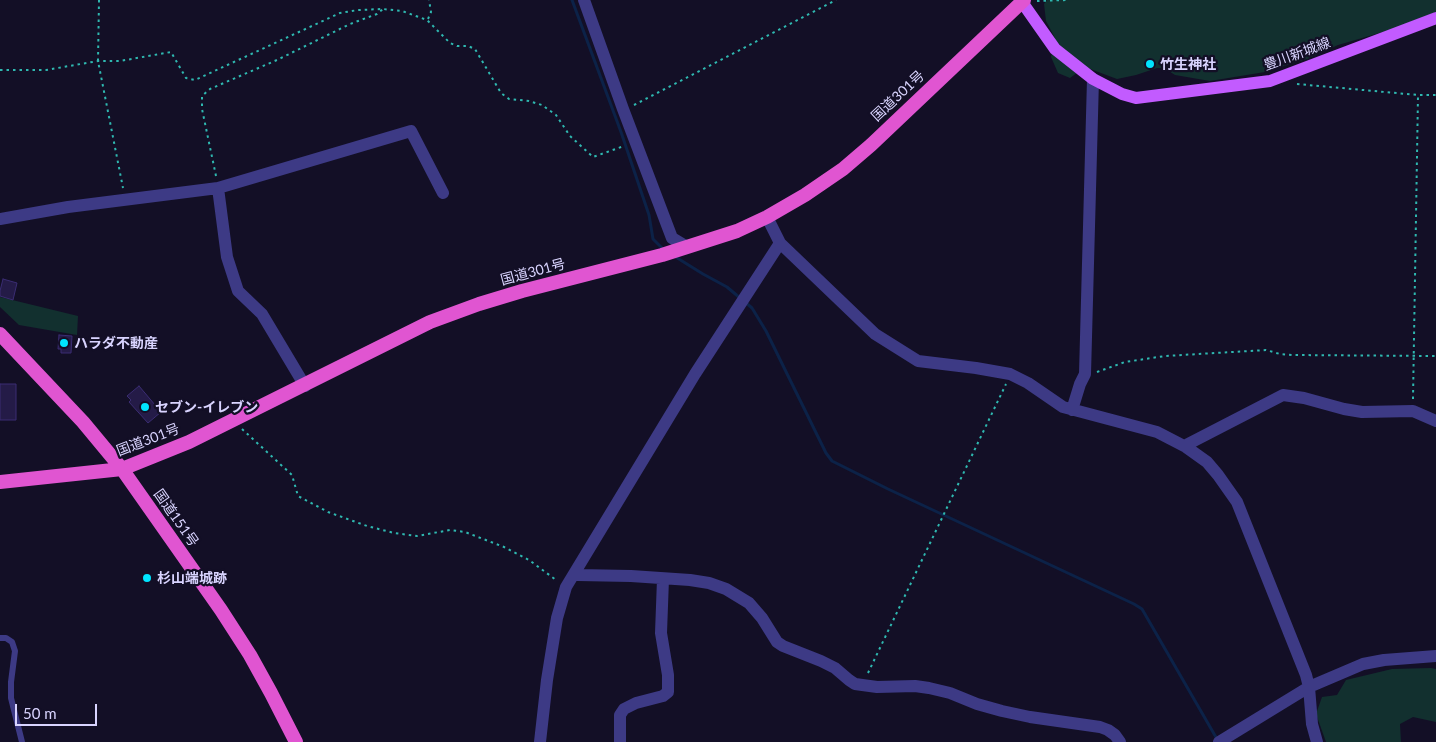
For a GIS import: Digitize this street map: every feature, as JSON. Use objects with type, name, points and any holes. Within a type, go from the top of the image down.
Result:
[{"type":"highway","name":"国道301号","points":[[0,482],[122,469],[189,442],[233,421],[430,322],[478,304],[522,291],[682,249],[737,230],[767,217],[805,195],[843,169],[871,145],[1022,1]]},
{"type":"highway","name":"国道151号","points":[[0,334],[84,422],[122,469],[250,655],[296,742]]},
{"type":"main road","name":"豊川新城線","points":[[1022,1],[1055,49],[1093,79],[1122,94],[1136,98],[1270,81],[1436,18]]},
{"type":"street","points":[[584,0],[672,238],[682,249]]},
{"type":"street","points":[[1072,410],[1085,374],[1093,79]]},
{"type":"street","points":[[0,219],[68,206],[218,188],[411,131],[443,193]]},
{"type":"street","points":[[218,188],[227,257],[238,291],[262,314],[305,386]]},
{"type":"street","points":[[767,217],[780,243],[875,334],[918,361],[1010,374],[1028,383],[1063,407],[1157,432],[1186,447],[1207,462],[1237,502],[1306,675],[1309,687],[1312,724],[1317,742]]},
{"type":"street","points":[[540,742],[557,618],[566,587],[695,374],[780,243]]},
{"type":"street","points":[[1186,447],[1188,444],[1282,394],[1362,412],[1413,411],[1436,421]]},
{"type":"street","points":[[574,574],[631,576],[708,583],[726,589],[749,603],[762,618],[777,642],[835,668],[856,684],[877,687],[915,686],[929,688],[950,693],[977,704],[1002,711],[1100,727],[1115,735],[1120,742]]},
{"type":"street","points":[[620,742],[620,716],[624,709],[636,703],[663,696],[668,692],[668,675],[661,633],[663,579]]},
{"type":"street","points":[[1221,741],[1309,687],[1363,664],[1384,660],[1436,656]]},
{"type":"lane","points":[[0,638],[6,638],[12,642],[15,651],[11,698],[22,742]]},
{"type":"path","points":[[99,0],[98,61],[126,200]]},
{"type":"path","points":[[428,20],[431,12],[429,0]]},
{"type":"path","points":[[623,109],[631,107],[836,0]]},
{"type":"path","points":[[1022,1],[1067,0]]},
{"type":"path","points":[[218,188],[202,109],[202,96],[210,89],[277,60],[350,24],[377,14],[383,9]]},
{"type":"path","points":[[0,70],[46,70],[98,61],[120,61],[172,52],[186,78],[196,80],[340,13],[383,9],[402,11],[428,20],[450,42],[457,46],[468,46],[475,49],[501,93],[510,99],[529,100],[542,105],[556,115],[570,136],[593,157],[621,147]]},
{"type":"path","points":[[1292,84],[1436,95]]},
{"type":"path","points":[[1413,411],[1418,95]]},
{"type":"path","points":[[1085,374],[1094,373],[1125,362],[1149,358],[1266,350],[1292,355],[1436,356]]},
{"type":"path","points":[[865,685],[867,676],[1010,374]]},
{"type":"path","points":[[233,421],[292,476],[298,496],[328,512],[367,526],[394,533],[417,536],[450,530],[465,532],[529,560],[566,587]]},
{"type":"green space","points":[[1047,0],[1436,0],[1436,12],[1390,30],[1338,45],[1307,59],[1265,72],[1210,81],[1175,75],[1164,68],[1157,68],[1117,79],[1085,67],[1070,78],[1058,73],[1051,57],[1055,38],[1046,21],[1044,4]]},
{"type":"green space","points":[[0,297],[78,316],[77,335],[19,325],[0,307]]},
{"type":"green space","points":[[1392,669],[1436,669],[1436,722],[1413,717],[1400,724],[1401,742],[1326,742],[1316,714],[1322,697],[1337,695],[1346,680]]},
{"type":"building","points":[[3,279],[17,283],[13,300],[0,296]]},
{"type":"building","name":"ハラダ不動産","points":[[59,335],[72,336],[71,353],[61,353],[61,349],[58,349]]},
{"type":"building","points":[[0,384],[16,384],[16,420],[0,420]]},
{"type":"building","name":"セブン-イレブン","points":[[139,386],[161,412],[148,423],[129,402],[131,400],[127,396]]},
{"type":"waterway","points":[[572,0],[621,132],[649,215],[653,239],[664,250]]},
{"type":"waterway","points":[[674,256],[727,287],[740,298]]},
{"type":"waterway","points":[[745,302],[752,308],[766,331],[826,453],[832,461],[1142,609],[1217,739]]},
{"type":"place","name":"竹生神社","points":[[1150,64]]},
{"type":"place","name":"ハラダ不動産","points":[[64,343]]},
{"type":"place","name":"セブン-イレブン","points":[[145,407]]},
{"type":"place","name":"杉山端城跡","points":[[147,578]]}]
